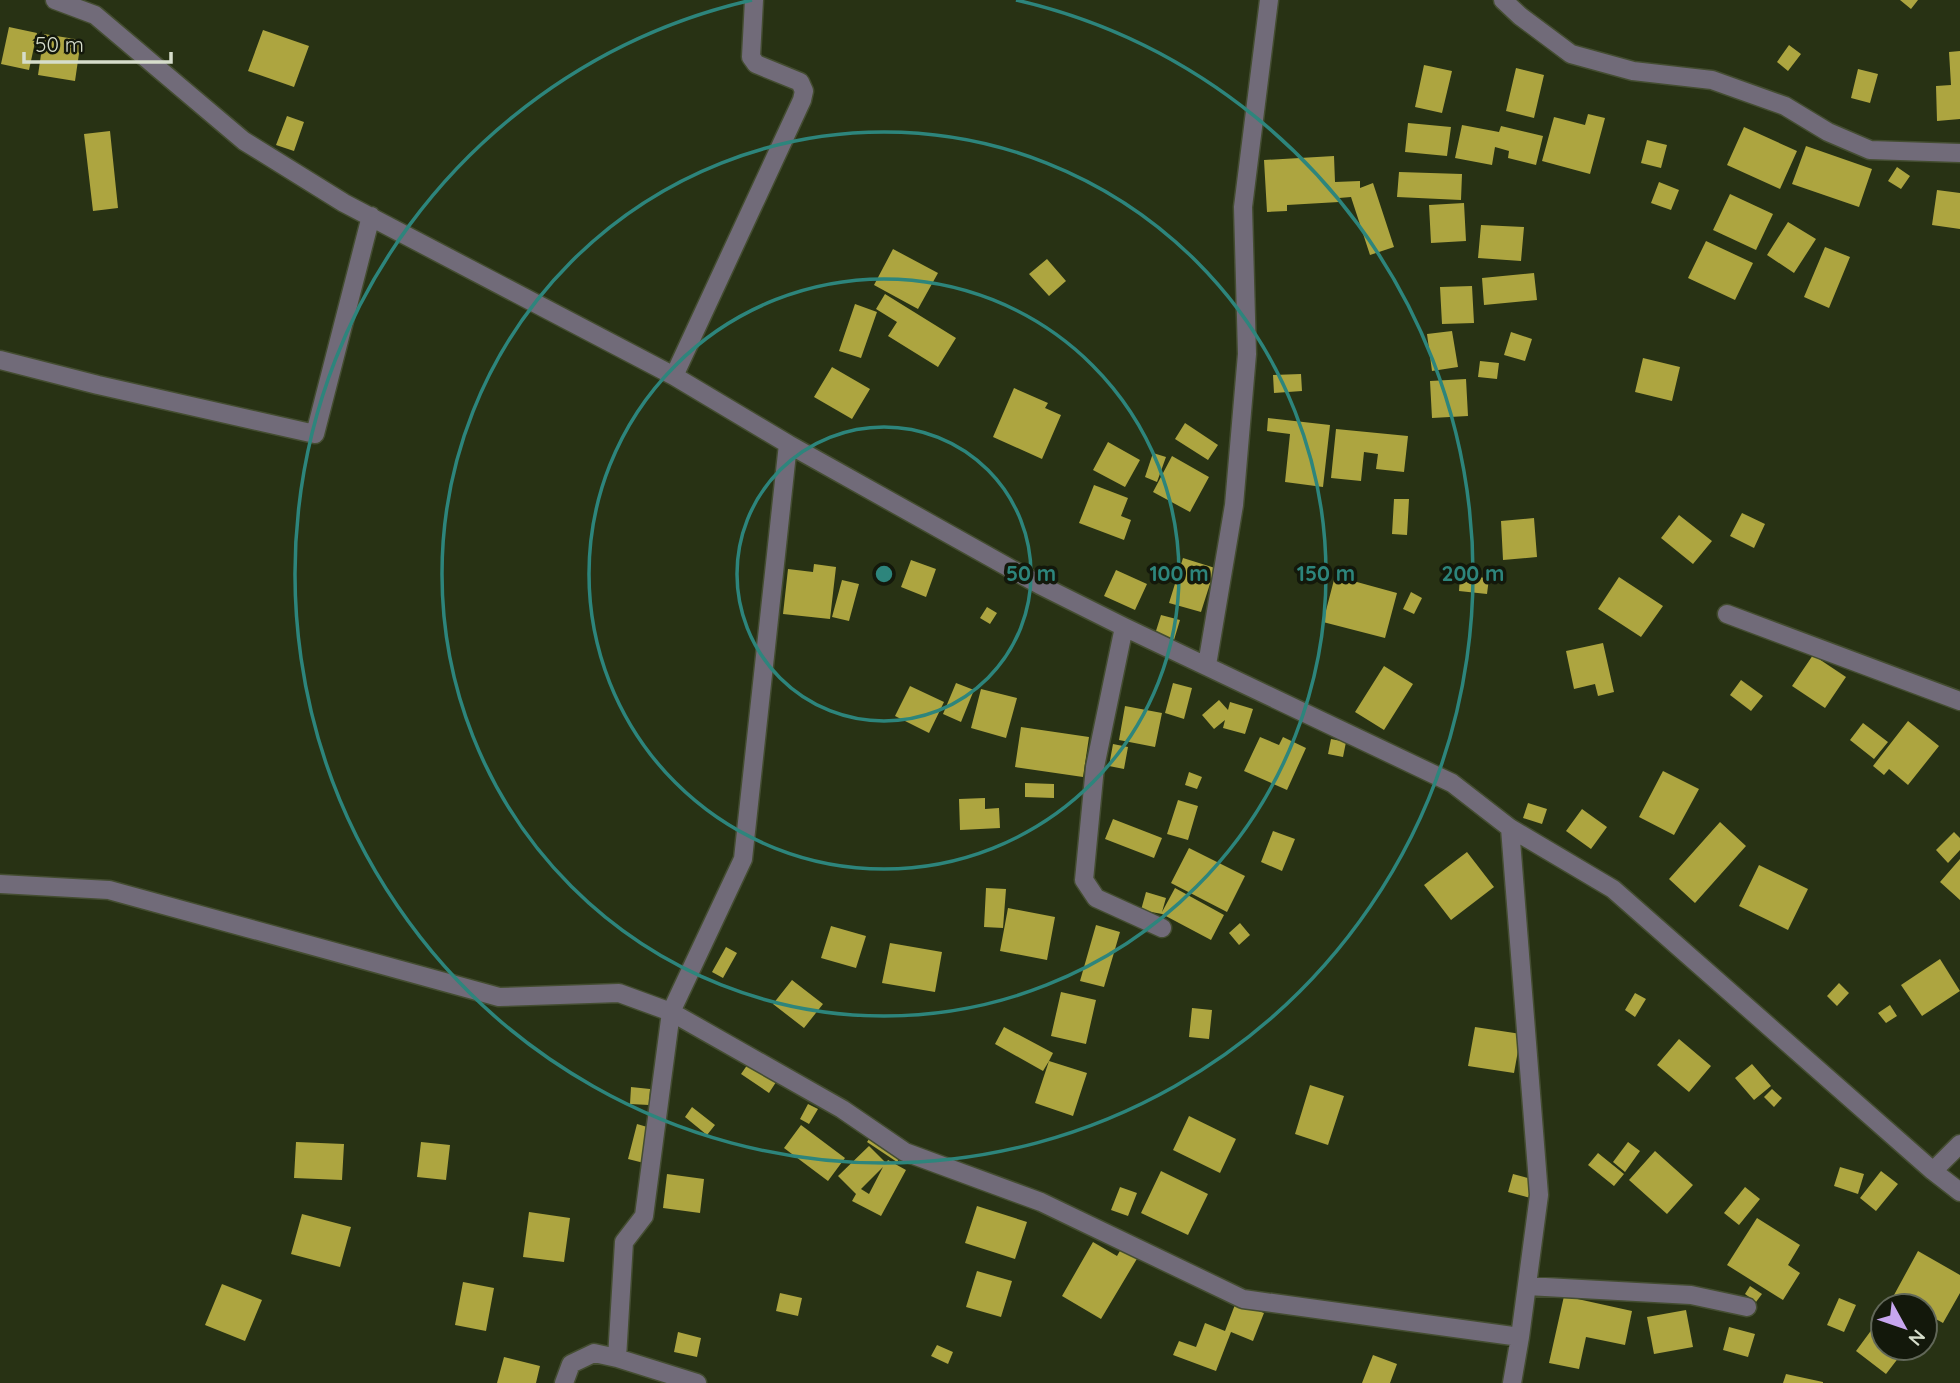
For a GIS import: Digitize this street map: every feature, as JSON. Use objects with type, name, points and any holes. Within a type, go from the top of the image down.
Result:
[{"type":"street","points":[[55,0],[95,15],[244,141],[344,203],[674,376],[788,444],[1040,585],[1452,783],[1510,828],[1613,889],[1960,1192]]},
{"type":"street","points":[[674,376],[804,91],[800,82],[755,64],[751,57],[754,0]]},
{"type":"street","points":[[1207,665],[1234,505],[1247,354],[1243,207],[1269,0]]},
{"type":"street","points":[[1503,0],[1571,54],[1633,71],[1712,80],[1785,106],[1828,132],[1870,150],[1960,153]]},
{"type":"street","points":[[0,360],[315,434],[371,216]]},
{"type":"street","points":[[617,1357],[624,1242],[644,1216],[671,1012],[743,859],[788,444]]},
{"type":"street","points":[[1727,614],[1960,701]]},
{"type":"street","points":[[1124,627],[1095,767],[1084,880],[1096,898],[1162,928]]},
{"type":"street","points":[[1510,828],[1539,1195],[1512,1383]]},
{"type":"street","points":[[0,884],[109,890],[499,998],[619,993],[671,1012],[842,1110],[905,1152],[1041,1202],[1243,1299],[1520,1337]]},
{"type":"street","points":[[1933,1171],[1960,1143]]},
{"type":"street","points":[[1527,1286],[1691,1294],[1746,1307]]},
{"type":"street","points":[[564,1383],[570,1364],[594,1353],[617,1357],[697,1383]]},
{"type":"building","points":[[1900,0],[1918,0],[1911,9]]},
{"type":"building","points":[[9,27],[37,33],[29,70],[1,64]]},
{"type":"building","points":[[263,30],[309,46],[294,87],[248,71]]},
{"type":"building","points":[[44,34],[81,40],[75,81],[38,75]]},
{"type":"building","points":[[1789,45],[1801,54],[1788,71],[1777,62]]},
{"type":"building","points":[[1960,51],[1960,119],[1937,121],[1936,86],[1951,85],[1949,52]]},
{"type":"building","points":[[1424,65],[1452,71],[1442,113],[1415,107]]},
{"type":"building","points":[[1516,68],[1544,75],[1534,118],[1506,111]]},
{"type":"building","points":[[1858,69],[1878,74],[1870,103],[1851,98]]},
{"type":"building","points":[[1588,114],[1605,118],[1590,174],[1542,161],[1554,117],[1585,125]]},
{"type":"building","points":[[287,116],[304,122],[294,151],[276,145]]},
{"type":"building","points":[[1408,123],[1451,127],[1447,156],[1405,152]]},
{"type":"building","points":[[1462,125],[1499,132],[1501,126],[1543,136],[1536,165],[1508,158],[1509,151],[1495,147],[1492,165],[1455,158]]},
{"type":"building","points":[[1744,127],[1797,151],[1780,189],[1727,165]]},
{"type":"building","points":[[110,131],[118,208],[93,211],[84,134]]},
{"type":"building","points":[[1647,140],[1667,145],[1661,168],[1641,163]]},
{"type":"building","points":[[1806,146],[1872,169],[1859,207],[1792,184]]},
{"type":"building","points":[[1334,156],[1335,182],[1360,181],[1360,188],[1373,183],[1394,247],[1370,255],[1351,197],[1339,198],[1339,202],[1287,205],[1287,211],[1267,212],[1264,160]]},
{"type":"building","points":[[1897,167],[1910,176],[1901,189],[1888,181]]},
{"type":"building","points":[[1399,172],[1462,174],[1461,200],[1397,197]]},
{"type":"building","points":[[1659,182],[1679,190],[1671,210],[1651,203]]},
{"type":"building","points":[[1937,190],[1960,193],[1960,229],[1932,225]]},
{"type":"building","points":[[1730,194],[1773,214],[1756,250],[1713,230]]},
{"type":"building","points":[[1464,203],[1466,241],[1431,243],[1429,205]]},
{"type":"building","points":[[1788,222],[1816,239],[1794,273],[1767,255]]},
{"type":"building","points":[[1481,225],[1524,227],[1521,261],[1478,258]]},
{"type":"building","points":[[1706,241],[1753,263],[1735,300],[1688,278]]},
{"type":"building","points":[[1825,247],[1850,257],[1829,308],[1804,297]]},
{"type":"building","points":[[893,249],[938,273],[918,309],[874,285]]},
{"type":"building","points":[[1047,259],[1066,281],[1049,296],[1029,274]]},
{"type":"building","points":[[1534,273],[1537,300],[1484,305],[1482,278]]},
{"type":"building","points":[[1472,286],[1474,323],[1442,324],[1440,287]]},
{"type":"building","points":[[885,294],[956,338],[938,367],[888,336],[897,322],[876,309]]},
{"type":"building","points":[[855,304],[877,312],[861,358],[839,351]]},
{"type":"building","points":[[1452,331],[1458,367],[1432,371],[1427,334]]},
{"type":"building","points":[[1511,332],[1532,339],[1525,361],[1504,355]]},
{"type":"building","points":[[1643,358],[1680,367],[1672,401],[1635,392]]},
{"type":"building","points":[[1480,361],[1499,363],[1497,379],[1478,377]]},
{"type":"building","points":[[832,367],[870,389],[852,419],[814,397]]},
{"type":"building","points":[[1301,374],[1302,391],[1274,393],[1273,375]]},
{"type":"building","points":[[1466,379],[1468,416],[1432,418],[1430,381]]},
{"type":"building","points":[[1014,388],[1048,403],[1045,408],[1061,415],[1042,459],[993,437]]},
{"type":"building","points":[[1268,418],[1330,425],[1323,487],[1285,482],[1290,434],[1267,431]]},
{"type":"building","points":[[1185,423],[1218,445],[1208,460],[1175,439]]},
{"type":"building","points":[[1336,429],[1408,436],[1404,472],[1376,469],[1378,454],[1364,452],[1361,481],[1331,478]]},
{"type":"building","points":[[1108,442],[1140,460],[1125,487],[1093,470]]},
{"type":"building","points":[[1153,453],[1166,457],[1157,482],[1145,477]]},
{"type":"building","points":[[1172,456],[1209,477],[1190,512],[1153,492]]},
{"type":"building","points":[[1094,485],[1128,498],[1121,516],[1131,520],[1124,540],[1079,523]]},
{"type":"building","points":[[1394,499],[1409,499],[1407,535],[1392,534]]},
{"type":"building","points":[[1742,513],[1765,524],[1754,548],[1730,536]]},
{"type":"building","points":[[1679,515],[1712,541],[1693,564],[1661,538]]},
{"type":"building","points":[[1534,518],[1537,557],[1503,560],[1501,521]]},
{"type":"building","points":[[1183,558],[1215,568],[1201,612],[1169,603]]},
{"type":"building","points":[[911,560],[936,569],[926,597],[901,587]]},
{"type":"building","points":[[814,564],[836,567],[830,619],[783,614],[788,569],[813,572]]},
{"type":"building","points":[[1116,570],[1147,584],[1135,610],[1104,596]]},
{"type":"building","points":[[1335,576],[1397,593],[1385,638],[1323,622]]},
{"type":"building","points":[[1460,576],[1489,578],[1487,594],[1459,591]]},
{"type":"building","points":[[1619,577],[1663,606],[1641,637],[1598,609]]},
{"type":"building","points":[[842,580],[859,584],[849,621],[832,617]]},
{"type":"building","points":[[1411,592],[1422,598],[1414,614],[1403,609]]},
{"type":"building","points":[[987,607],[997,613],[990,624],[980,618]]},
{"type":"building","points":[[1161,615],[1180,620],[1174,640],[1155,634]]},
{"type":"building","points":[[1603,643],[1614,692],[1598,696],[1595,684],[1574,689],[1566,651]]},
{"type":"building","points":[[1813,655],[1846,677],[1825,708],[1792,686]]},
{"type":"building","points":[[1384,666],[1413,684],[1384,730],[1355,712]]},
{"type":"building","points":[[1741,680],[1763,696],[1751,711],[1730,695]]},
{"type":"building","points":[[956,683],[974,690],[961,722],[943,714]]},
{"type":"building","points":[[1173,683],[1192,688],[1184,719],[1165,713]]},
{"type":"building","points":[[910,686],[944,702],[929,733],[895,716]]},
{"type":"building","points":[[981,689],[1017,698],[1006,738],[971,728]]},
{"type":"building","points":[[1219,700],[1228,710],[1230,702],[1253,709],[1245,734],[1223,728],[1225,720],[1214,729],[1202,715]]},
{"type":"building","points":[[1125,706],[1162,713],[1155,747],[1119,740]]},
{"type":"building","points":[[1908,721],[1939,746],[1908,785],[1889,769],[1884,775],[1873,766]]},
{"type":"building","points":[[1863,723],[1888,742],[1874,759],[1850,740]]},
{"type":"building","points":[[1021,727],[1089,737],[1083,777],[1015,767]]},
{"type":"building","points":[[1260,737],[1279,745],[1283,737],[1306,748],[1287,790],[1244,771]]},
{"type":"building","points":[[1331,739],[1346,742],[1343,757],[1328,754]]},
{"type":"building","points":[[1113,744],[1128,747],[1124,769],[1109,766]]},
{"type":"building","points":[[1663,771],[1699,789],[1674,835],[1639,817]]},
{"type":"building","points":[[1189,772],[1202,777],[1197,789],[1185,785]]},
{"type":"building","points":[[1025,783],[1054,784],[1054,798],[1025,797]]},
{"type":"building","points":[[985,798],[985,809],[999,808],[1000,828],[960,830],[959,799]]},
{"type":"building","points":[[1178,800],[1198,806],[1188,840],[1167,834]]},
{"type":"building","points":[[1528,803],[1547,809],[1542,824],[1523,818]]},
{"type":"building","points":[[1582,809],[1607,827],[1591,849],[1566,831]]},
{"type":"building","points":[[1113,819],[1162,838],[1154,858],[1105,839]]},
{"type":"building","points":[[1720,822],[1746,846],[1695,903],[1669,879]]},
{"type":"building","points":[[1273,831],[1295,839],[1282,871],[1261,862]]},
{"type":"building","points":[[1954,832],[1960,838],[1960,850],[1948,863],[1936,850]]},
{"type":"building","points":[[1189,848],[1245,876],[1227,912],[1171,883]]},
{"type":"building","points":[[1467,852],[1494,887],[1451,920],[1424,885]]},
{"type":"building","points":[[1960,859],[1960,900],[1940,882]]},
{"type":"building","points":[[1759,865],[1808,889],[1788,930],[1739,906]]},
{"type":"building","points":[[986,888],[1006,889],[1003,928],[984,927]]},
{"type":"building","points":[[1175,888],[1224,915],[1211,940],[1162,914],[1141,910],[1146,892],[1166,898],[1162,912]]},
{"type":"building","points":[[1008,908],[1055,917],[1047,960],[1000,951]]},
{"type":"building","points":[[1240,923],[1250,935],[1239,945],[1229,933]]},
{"type":"building","points":[[1096,925],[1120,932],[1104,987],[1080,981]]},
{"type":"building","points":[[831,926],[866,936],[856,968],[821,958]]},
{"type":"building","points":[[890,943],[942,952],[935,992],[882,983]]},
{"type":"building","points":[[726,947],[737,953],[723,978],[712,972]]},
{"type":"building","points":[[1940,959],[1960,991],[1922,1016],[1901,985]]},
{"type":"building","points":[[792,980],[823,1004],[804,1028],[773,1004]]},
{"type":"building","points":[[1839,983],[1849,993],[1837,1006],[1827,996]]},
{"type":"building","points":[[1061,992],[1096,1000],[1086,1044],[1051,1036]]},
{"type":"building","points":[[1635,993],[1646,999],[1635,1017],[1625,1010]]},
{"type":"building","points":[[1890,1005],[1897,1016],[1886,1023],[1878,1013]]},
{"type":"building","points":[[1192,1008],[1212,1010],[1209,1039],[1189,1037]]},
{"type":"building","points":[[1004,1027],[1053,1053],[1043,1071],[995,1044]]},
{"type":"building","points":[[1475,1027],[1521,1034],[1514,1073],[1468,1066]]},
{"type":"building","points":[[1679,1039],[1711,1066],[1689,1092],[1657,1065]]},
{"type":"building","points":[[750,1061],[778,1079],[769,1093],[741,1074]]},
{"type":"building","points":[[1049,1061],[1087,1073],[1073,1116],[1035,1103]]},
{"type":"building","points":[[1752,1064],[1771,1086],[1754,1100],[1735,1078]]},
{"type":"building","points":[[1310,1085],[1344,1096],[1328,1145],[1295,1134]]},
{"type":"building","points":[[631,1087],[650,1089],[649,1105],[630,1104]]},
{"type":"building","points":[[1772,1089],[1782,1098],[1774,1107],[1764,1097]]},
{"type":"building","points":[[808,1104],[818,1109],[809,1124],[800,1119]]},
{"type":"building","points":[[692,1107],[715,1125],[707,1135],[685,1117]]},
{"type":"building","points":[[1189,1116],[1236,1139],[1220,1173],[1173,1150]]},
{"type":"building","points":[[637,1124],[661,1131],[652,1165],[628,1159]]},
{"type":"building","points":[[801,1125],[845,1158],[828,1181],[784,1148]]},
{"type":"building","points":[[874,1132],[904,1152],[897,1162],[867,1142]]},
{"type":"building","points":[[296,1142],[344,1144],[342,1180],[294,1178]]},
{"type":"building","points":[[421,1142],[450,1145],[446,1180],[417,1177]]},
{"type":"building","points":[[1628,1142],[1640,1151],[1625,1172],[1613,1162]]},
{"type":"building","points":[[869,1146],[886,1163],[888,1160],[906,1170],[881,1216],[852,1201],[856,1194],[838,1176]],"holes":[[[883,1167],[869,1194],[861,1189]]]},
{"type":"building","points":[[1655,1151],[1693,1185],[1667,1214],[1629,1180]]},
{"type":"building","points":[[1598,1153],[1624,1174],[1614,1186],[1588,1165]]},
{"type":"building","points":[[1840,1167],[1864,1174],[1858,1194],[1834,1186]]},
{"type":"building","points":[[1161,1171],[1208,1194],[1188,1235],[1141,1213]]},
{"type":"building","points":[[1881,1171],[1898,1184],[1876,1211],[1860,1198]]},
{"type":"building","points":[[667,1174],[704,1179],[700,1213],[663,1208]]},
{"type":"building","points":[[1513,1174],[1543,1182],[1538,1200],[1508,1192]]},
{"type":"building","points":[[1120,1187],[1137,1193],[1128,1216],[1111,1210]]},
{"type":"building","points":[[1745,1187],[1760,1199],[1739,1225],[1724,1213]]},
{"type":"building","points":[[977,1206],[1027,1222],[1015,1259],[965,1243]]},
{"type":"building","points":[[529,1212],[570,1218],[564,1262],[523,1257]]},
{"type":"building","points":[[302,1214],[351,1227],[340,1267],[291,1254]]},
{"type":"building","points":[[1757,1218],[1800,1245],[1788,1265],[1800,1273],[1783,1300],[1727,1265]]},
{"type":"building","points":[[1093,1242],[1117,1256],[1125,1242],[1141,1252],[1101,1319],[1062,1296]]},
{"type":"building","points":[[1918,1251],[1960,1275],[1960,1293],[1943,1323],[1939,1321],[1939,1292],[1896,1292]]},
{"type":"building","points":[[977,1271],[1012,1281],[1001,1317],[966,1307]]},
{"type":"building","points":[[463,1282],[494,1288],[486,1331],[455,1325]]},
{"type":"building","points":[[222,1284],[262,1300],[245,1341],[205,1325]]},
{"type":"building","points":[[1750,1286],[1762,1294],[1756,1302],[1745,1294]]},
{"type":"building","points":[[780,1293],[802,1298],[798,1316],[776,1311]]},
{"type":"building","points":[[1564,1296],[1632,1311],[1625,1345],[1586,1337],[1579,1369],[1549,1363]]},
{"type":"building","points":[[1839,1298],[1856,1305],[1844,1332],[1827,1325]]},
{"type":"building","points":[[1236,1302],[1264,1313],[1253,1341],[1231,1332],[1216,1371],[1173,1355],[1179,1341],[1196,1347],[1205,1323],[1225,1331]]},
{"type":"building","points":[[1686,1310],[1693,1347],[1654,1354],[1647,1317]]},
{"type":"building","points":[[1729,1327],[1755,1334],[1748,1357],[1723,1350]]},
{"type":"building","points":[[678,1332],[701,1338],[697,1357],[674,1352]]},
{"type":"building","points":[[1869,1333],[1869,1361],[1856,1351]]},
{"type":"building","points":[[937,1345],[953,1352],[948,1364],[931,1356]]},
{"type":"building","points":[[1373,1355],[1397,1364],[1390,1383],[1362,1383]]},
{"type":"building","points":[[504,1357],[540,1366],[536,1383],[497,1383]]},
{"type":"building","points":[[1870,1362],[1895,1362],[1886,1374]]},
{"type":"building","points":[[1786,1374],[1823,1382],[1823,1383],[1783,1383]]}]
